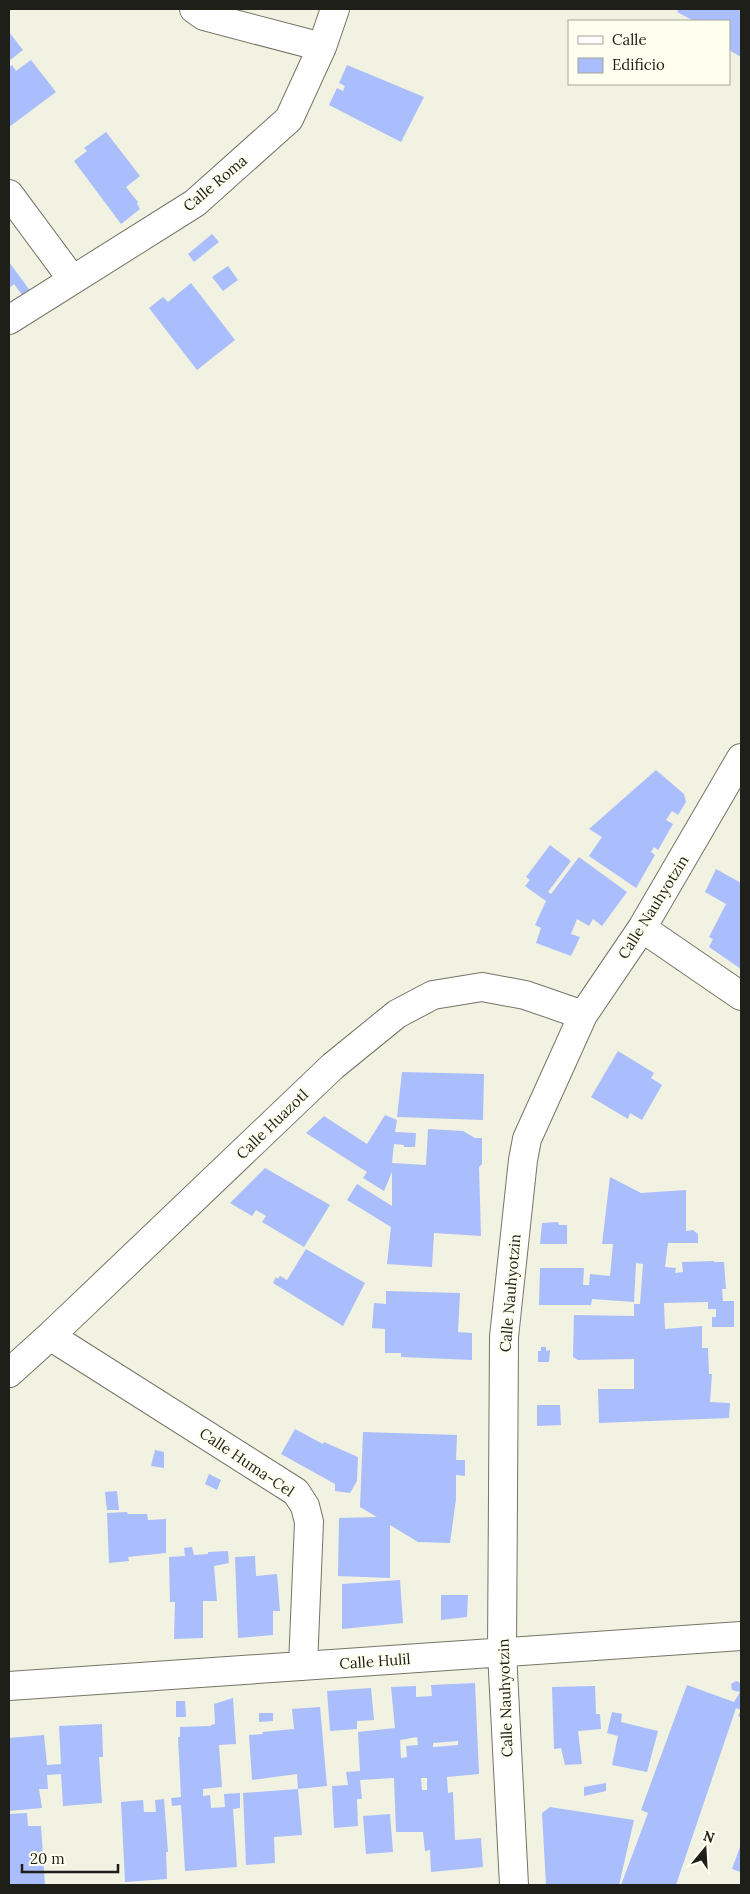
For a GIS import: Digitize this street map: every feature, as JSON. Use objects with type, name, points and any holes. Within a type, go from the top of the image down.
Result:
[{"type":"street","points":[[194,9],[204,16],[322,47]]},
{"type":"street","name":"Calle Roma","points":[[9,320],[12,320],[72,279],[195,203],[289,119],[322,47],[335,9]]},
{"type":"street","points":[[9,194],[72,279]]},
{"type":"street","name":"Calle Nauhyotzin","points":[[509,1885],[502,1652],[504,1337],[523,1160],[527,1139],[583,1015],[642,928],[741,758]]},
{"type":"street","points":[[642,928],[741,996]]},
{"type":"street","name":"Calle Huazotl","points":[[9,1373],[333,1066],[397,1014],[434,995],[482,987],[525,995],[583,1015]]},
{"type":"street","name":"Calle Huma-Cel","points":[[50,1336],[296,1492],[305,1506],[309,1522],[303,1666]]},
{"type":"street","name":"Calle Hulil","points":[[9,1686],[741,1636]]},
{"type":"building","points":[[679,9],[741,10],[741,57],[730,51],[730,20],[692,20],[677,12]]},
{"type":"building","points":[[9,32],[23,50],[9,61]]},
{"type":"building","points":[[31,60],[56,92],[9,127],[9,67],[12,65],[16,71]]},
{"type":"building","points":[[347,65],[424,97],[401,142],[329,105],[337,88],[343,91],[345,86],[339,83]]},
{"type":"building","points":[[106,132],[140,176],[126,187],[138,202],[140,209],[121,224],[74,161],[87,151],[84,148]]},
{"type":"building","points":[[212,234],[219,242],[194,262],[188,254]]},
{"type":"building","points":[[9,262],[34,296],[26,300],[14,284],[9,288]]},
{"type":"building","points":[[228,266],[238,280],[223,291],[212,277]]},
{"type":"building","points":[[191,283],[235,340],[197,370],[149,308],[163,297],[168,302]]},
{"type":"building","points":[[656,770],[684,794],[686,802],[678,815],[672,811],[666,820],[673,824],[658,850],[654,847],[651,852],[655,855],[636,888],[589,856],[602,837],[589,829]]},
{"type":"building","points":[[550,845],[571,861],[548,892],[551,894],[579,857],[627,892],[602,926],[593,919],[589,926],[577,919],[571,934],[580,937],[571,956],[536,943],[541,928],[535,925],[546,901],[525,886],[530,880],[526,877]]},
{"type":"building","points":[[716,869],[741,883],[741,969],[709,947],[713,939],[709,937],[726,904],[705,892]]},
{"type":"building","points":[[618,1051],[654,1073],[651,1078],[662,1085],[642,1120],[630,1113],[628,1119],[591,1097]]},
{"type":"building","points":[[402,1072],[484,1074],[483,1120],[397,1117]]},
{"type":"building","points":[[385,1115],[397,1120],[395,1132],[416,1133],[415,1147],[404,1147],[404,1145],[394,1144],[392,1163],[426,1165],[428,1129],[463,1131],[475,1138],[482,1138],[482,1164],[479,1167],[481,1236],[434,1233],[432,1267],[387,1264],[391,1227],[347,1200],[357,1184],[392,1206],[392,1172],[384,1191],[363,1178],[367,1172],[306,1133],[324,1116],[367,1144]]},
{"type":"building","points":[[265,1168],[330,1205],[304,1247],[262,1222],[266,1216],[256,1210],[252,1216],[230,1203]]},
{"type":"building","points":[[610,1177],[641,1193],[686,1190],[686,1231],[693,1230],[698,1234],[698,1243],[668,1243],[665,1267],[676,1268],[675,1273],[683,1272],[682,1262],[724,1262],[726,1289],[722,1289],[723,1301],[734,1301],[734,1327],[712,1327],[712,1317],[716,1317],[716,1309],[708,1309],[708,1302],[664,1303],[665,1329],[702,1326],[702,1348],[708,1348],[709,1374],[712,1374],[710,1402],[730,1403],[729,1418],[599,1423],[598,1389],[634,1389],[634,1359],[578,1360],[573,1357],[574,1315],[634,1316],[634,1304],[640,1304],[643,1264],[636,1263],[634,1302],[592,1299],[591,1305],[539,1305],[540,1268],[584,1268],[583,1285],[589,1285],[590,1274],[610,1276],[613,1244],[602,1244]]},
{"type":"building","points":[[558,1222],[559,1225],[567,1225],[567,1244],[540,1244],[542,1223]]},
{"type":"building","points":[[306,1249],[365,1283],[343,1326],[273,1283],[276,1277],[278,1279],[280,1276],[287,1280]]},
{"type":"building","points":[[386,1291],[460,1293],[458,1332],[472,1333],[472,1360],[401,1357],[401,1353],[385,1353],[385,1329],[372,1328],[374,1303],[386,1304]]},
{"type":"building","points":[[541,1347],[546,1347],[546,1351],[550,1350],[549,1362],[538,1362],[538,1351],[541,1351]]},
{"type":"building","points":[[537,1405],[560,1405],[561,1425],[537,1426]]},
{"type":"building","points":[[295,1429],[323,1444],[324,1442],[358,1457],[357,1481],[350,1493],[335,1491],[335,1484],[281,1454]]},
{"type":"building","points":[[363,1432],[457,1435],[456,1460],[465,1460],[465,1476],[456,1475],[456,1499],[450,1543],[418,1542],[390,1525],[390,1578],[338,1576],[339,1518],[377,1517],[360,1507]]},
{"type":"building","points":[[155,1450],[164,1452],[164,1468],[151,1466]]},
{"type":"building","points":[[209,1474],[221,1480],[217,1490],[205,1484]]},
{"type":"building","points":[[117,1491],[119,1510],[107,1510],[105,1492]]},
{"type":"building","points":[[127,1512],[128,1514],[147,1514],[148,1520],[166,1519],[166,1553],[128,1557],[129,1561],[109,1563],[107,1513]]},
{"type":"building","points":[[192,1547],[194,1555],[228,1551],[229,1563],[214,1566],[217,1601],[203,1601],[203,1638],[174,1639],[175,1602],[170,1602],[169,1557],[185,1556],[184,1548]]},
{"type":"building","points":[[255,1556],[256,1576],[277,1574],[280,1611],[273,1611],[273,1635],[238,1638],[235,1557]]},
{"type":"building","points":[[400,1580],[403,1623],[342,1629],[342,1584]]},
{"type":"building","points":[[441,1595],[468,1595],[467,1617],[441,1620]]},
{"type":"building","points":[[736,1681],[741,1686],[741,1710],[736,1708],[676,1885],[621,1885],[648,1813],[641,1810],[687,1685],[734,1702],[740,1692],[732,1690],[731,1684]]},
{"type":"building","points":[[475,1683],[479,1774],[447,1777],[448,1793],[453,1792],[455,1840],[481,1838],[483,1867],[431,1872],[430,1850],[425,1851],[423,1832],[396,1832],[394,1778],[360,1780],[362,1799],[357,1799],[358,1826],[334,1828],[332,1786],[348,1785],[346,1772],[360,1771],[358,1732],[395,1728],[391,1687],[416,1686],[416,1697],[432,1696],[431,1685]],"holes":[[[417,1737],[418,1745],[406,1746],[407,1757],[401,1758],[400,1740]],[[458,1741],[458,1745],[433,1747],[433,1743]],[[421,1778],[427,1778],[427,1790],[422,1790]]]},
{"type":"building","points":[[595,1686],[596,1714],[600,1714],[601,1729],[578,1731],[582,1764],[565,1765],[561,1748],[554,1749],[552,1687]]},
{"type":"building","points":[[371,1688],[374,1720],[357,1721],[357,1729],[330,1731],[327,1691]]},
{"type":"building","points":[[233,1698],[236,1744],[219,1745],[222,1787],[203,1789],[203,1796],[210,1795],[211,1808],[225,1807],[224,1794],[240,1793],[240,1808],[233,1809],[237,1867],[185,1871],[181,1805],[172,1806],[171,1798],[181,1797],[178,1737],[180,1737],[180,1727],[211,1726],[215,1724],[214,1704]]},
{"type":"building","points":[[176,1701],[185,1701],[186,1717],[176,1717]]},
{"type":"building","points":[[320,1707],[327,1786],[298,1789],[297,1774],[252,1780],[249,1735],[294,1729],[292,1709]]},
{"type":"building","points":[[612,1712],[622,1714],[621,1722],[658,1731],[647,1772],[612,1765],[618,1736],[607,1733]]},
{"type":"building","points":[[259,1713],[273,1713],[273,1721],[259,1722]]},
{"type":"building","points":[[102,1724],[103,1757],[99,1757],[102,1803],[63,1806],[61,1774],[47,1775],[48,1789],[39,1789],[42,1808],[9,1811],[9,1738],[44,1735],[47,1765],[61,1764],[59,1726]]},
{"type":"building","points":[[606,1783],[606,1791],[584,1796],[584,1787]]},
{"type":"building","points":[[298,1789],[302,1835],[274,1837],[275,1863],[246,1865],[243,1793]]},
{"type":"building","points":[[164,1799],[168,1852],[166,1852],[167,1879],[125,1882],[121,1802],[143,1800],[144,1812],[156,1812],[155,1800]]},
{"type":"building","points":[[550,1807],[634,1820],[619,1885],[546,1885],[542,1813]]},
{"type":"building","points":[[27,1813],[28,1826],[41,1826],[45,1885],[9,1885],[9,1814]]},
{"type":"building","points":[[390,1814],[393,1852],[366,1854],[363,1816]]},
{"type":"building","points":[[741,1844],[741,1872],[732,1869]]}]
